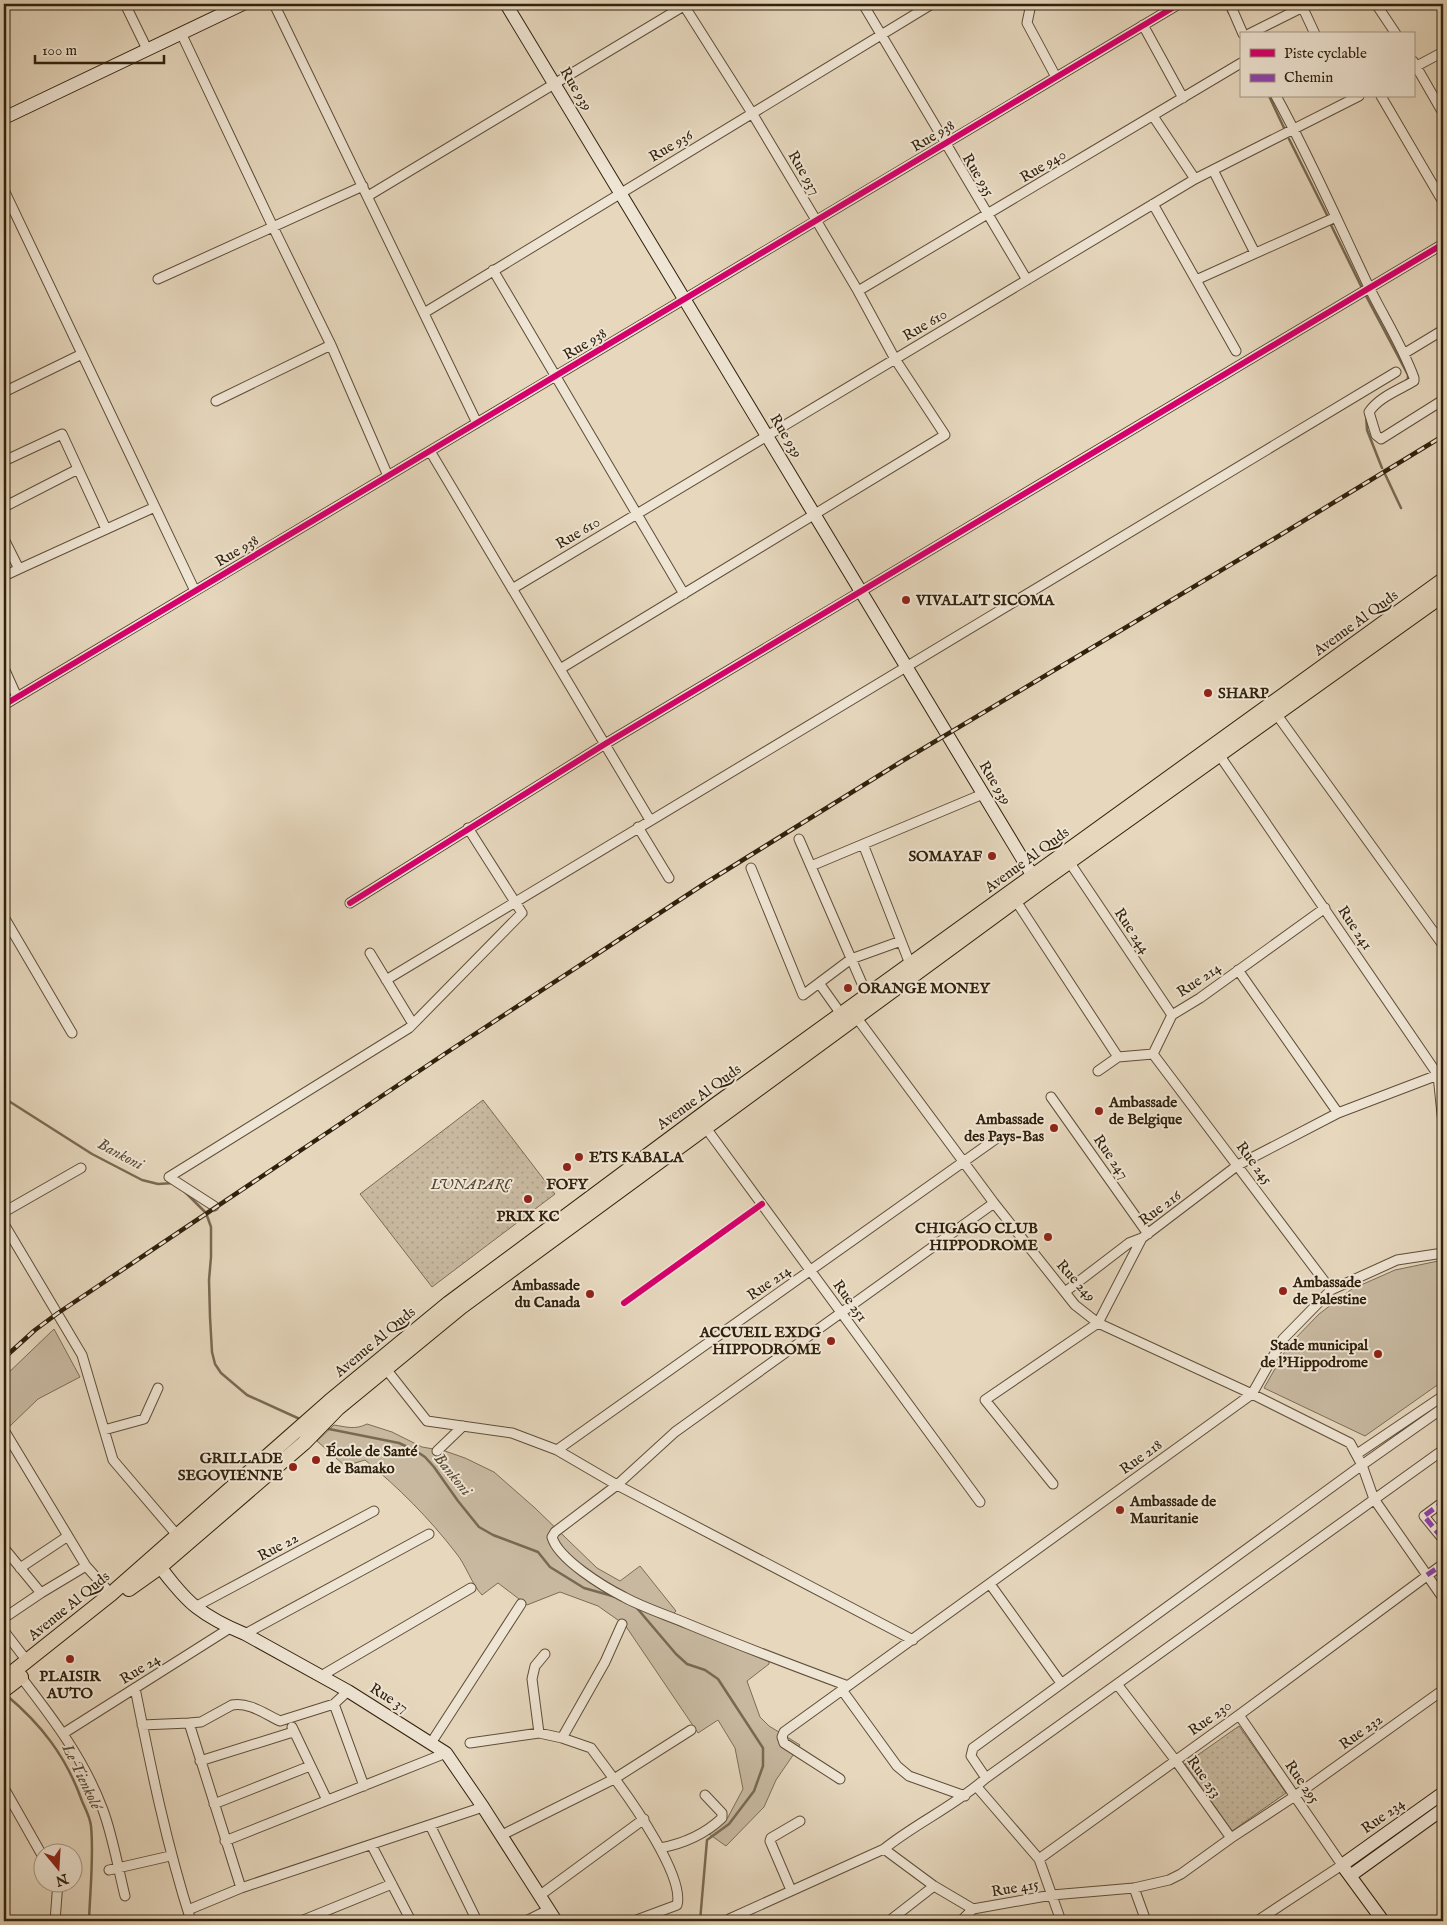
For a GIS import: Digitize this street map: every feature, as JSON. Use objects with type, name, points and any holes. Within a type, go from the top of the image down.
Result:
[{"type":"main road","points":[[4,118],[243,4]]},
{"type":"main road","name":"Rue 939","points":[[506,4],[1036,880]]},
{"type":"main road","name":"Avenue Al Quds","points":[[849,1013],[866,995],[1036,880],[1443,580]]},
{"type":"main road","name":"Avenue Al Quds","points":[[10,1683],[135,1584],[157,1562],[177,1535],[288,1437],[386,1369],[461,1307],[849,1013],[1016,901],[1036,880],[1070,863],[1443,595]]},
{"type":"main road","name":"Avenue Al Quds","points":[[10,1683],[27,1661],[111,1594],[157,1562],[304,1442],[334,1404],[449,1303],[702,1123]]},
{"type":"main road","name":"Rue 37","points":[[157,1562],[195,1607],[230,1628],[245,1634],[348,1691],[446,1754],[502,1835],[556,1921]]},
{"type":"main road","name":"Rue 234","points":[[1342,1865],[1443,1793]]},
{"type":"main road","name":"Rue 234","points":[[1350,1876],[1443,1810]]},
{"type":"main road","points":[[1342,1865],[1383,1921]]},
{"type":"street","points":[[125,4],[147,50]]},
{"type":"street","points":[[274,4],[477,423]]},
{"type":"street","points":[[368,196],[685,4]]},
{"type":"street","name":"Rue 937","points":[[685,4],[816,220],[895,359],[945,435],[814,514]]},
{"type":"street","name":"Rue 935","points":[[863,4],[1026,280]]},
{"type":"street","name":"Rue 936","points":[[424,312],[932,4]]},
{"type":"street","points":[[1031,4],[1027,23],[1056,77]]},
{"type":"street","name":"Rue 938","points":[[4,705],[1179,4]]},
{"type":"street","points":[[1230,4],[1242,32]]},
{"type":"street","points":[[1376,4],[1395,32]]},
{"type":"street","points":[[1253,32],[1304,5],[1314,32]]},
{"type":"street","points":[[1143,25],[1183,98]]},
{"type":"street","points":[[181,33],[272,227],[331,345],[388,476]]},
{"type":"street","points":[[1443,52],[1414,65],[1443,113]]},
{"type":"street","name":"Rue 940","points":[[858,292],[1240,64]]},
{"type":"street","points":[[1277,98],[1295,130],[1369,288],[1405,354],[1414,381],[1373,406],[1369,412],[1376,435],[1381,440],[1443,400]]},
{"type":"street","points":[[1382,98],[1443,202]]},
{"type":"street","name":"Rue 610","points":[[512,589],[1195,179],[1295,130],[1346,99]]},
{"type":"street","points":[[1153,116],[1195,179]]},
{"type":"street","points":[[1213,170],[1255,253]]},
{"type":"street","points":[[158,279],[363,186]]},
{"type":"street","points":[[4,190],[196,591]]},
{"type":"street","points":[[1153,204],[1236,351]]},
{"type":"street","points":[[1196,280],[1336,216]]},
{"type":"street","points":[[350,903],[605,744],[1443,244]]},
{"type":"street","points":[[494,270],[684,594]]},
{"type":"street","points":[[1405,354],[1443,330]]},
{"type":"street","points":[[216,401],[331,345]]},
{"type":"street","points":[[4,392],[82,354]]},
{"type":"street","points":[[386,980],[1396,372]]},
{"type":"street","points":[[4,461],[62,434],[106,530]]},
{"type":"street","points":[[430,451],[650,820]]},
{"type":"street","points":[[4,507],[78,469]]},
{"type":"street","points":[[4,576],[155,507]]},
{"type":"street","points":[[560,669],[814,514]]},
{"type":"street","points":[[4,539],[18,569]]},
{"type":"street","points":[[4,668],[17,697]]},
{"type":"street","points":[[1277,715],[1443,945]]},
{"type":"street","name":"Rue 241","points":[[1220,756],[1441,1074],[1443,1124]]},
{"type":"street","points":[[811,866],[983,794]]},
{"type":"street","points":[[638,827],[669,878]]},
{"type":"street","points":[[214,1206],[169,1177],[413,1024],[522,913],[468,828]]},
{"type":"street","points":[[799,839],[866,995]]},
{"type":"street","points":[[863,844],[910,964]]},
{"type":"street","name":"Rue 244","points":[[1070,863],[1172,1015]]},
{"type":"street","points":[[751,868],[803,995],[851,959],[901,941]]},
{"type":"street","points":[[1016,901],[1118,1057]]},
{"type":"street","name":"Rue 214","points":[[1153,1054],[1172,1015],[1200,998],[1325,908]]},
{"type":"street","points":[[4,917],[72,1033]]},
{"type":"street","points":[[370,953],[413,1024]]},
{"type":"street","points":[[1238,970],[1338,1113]]},
{"type":"street","name":"Rue 249","points":[[819,983],[849,1013],[994,1203],[1075,1305],[1098,1323],[1252,1394],[1350,1443],[1362,1465],[1374,1499],[1443,1598]]},
{"type":"street","points":[[1098,1071],[1118,1057],[1153,1054]]},
{"type":"street","name":"Rue 245","points":[[1153,1054],[1331,1290]]},
{"type":"street","name":"Rue 216","points":[[1053,1484],[985,1400],[1098,1323],[1145,1236],[1238,1165],[1338,1113],[1441,1074]]},
{"type":"street","name":"Rue 247","points":[[1051,1097],[1145,1236]]},
{"type":"street","name":"Rue 251","points":[[702,1123],[980,1502]]},
{"type":"street","name":"Rue 214","points":[[557,1450],[997,1138]]},
{"type":"street","points":[[4,1212],[81,1168]]},
{"type":"street","points":[[965,1796],[909,1776],[897,1766],[845,1688],[624,1597],[599,1582],[565,1556],[552,1537],[554,1532],[617,1485],[675,1432],[994,1203]]},
{"type":"street","points":[[4,1224],[82,1355],[113,1460],[177,1535]]},
{"type":"street","points":[[1065,1292],[1129,1243],[1145,1236]]},
{"type":"street","name":"Rue 218","points":[[840,1779],[784,1743],[782,1737],[784,1732],[1252,1394],[1283,1339],[1331,1290],[1397,1260],[1443,1253]]},
{"type":"street","points":[[386,1369],[427,1421],[512,1433],[557,1450],[617,1485],[913,1640]]},
{"type":"street","points":[[104,1430],[144,1419],[158,1388]]},
{"type":"street","points":[[1357,1454],[1443,1396]]},
{"type":"street","points":[[986,1778],[971,1756],[973,1748],[1443,1408]]},
{"type":"street","points":[[437,1451],[463,1426]]},
{"type":"street","points":[[4,1430],[86,1566],[111,1594]]},
{"type":"street","points":[[729,1919],[884,1849],[898,1838],[965,1796],[986,1778],[1443,1450]]},
{"type":"street","points":[[1443,1502],[1424,1516],[1443,1539]]},
{"type":"street","name":"Rue 22","points":[[195,1607],[374,1511]]},
{"type":"street","points":[[245,1634],[430,1534]]},
{"type":"street","points":[[20,1568],[68,1536]]},
{"type":"street","points":[[4,1548],[41,1593]]},
{"type":"street","name":"Rue 230","points":[[1039,1859],[1239,1715],[1443,1564]]},
{"type":"street","points":[[4,1618],[86,1566]]},
{"type":"street","points":[[990,1584],[1061,1683]]},
{"type":"street","points":[[321,1676],[471,1588]]},
{"type":"street","points":[[430,1743],[521,1604]]},
{"type":"street","points":[[562,1738],[605,1662],[622,1624]]},
{"type":"street","name":"Rue 24","points":[[64,1733],[230,1628]]},
{"type":"street","points":[[4,1631],[27,1661]]},
{"type":"street","points":[[539,1733],[532,1679],[535,1666],[545,1654]]},
{"type":"street","points":[[10,1683],[64,1733],[84,1766],[104,1811],[114,1869],[124,1896]]},
{"type":"street","name":"Rue 253","points":[[1117,1684],[1176,1761],[1231,1838]]},
{"type":"street","points":[[135,1688],[170,1856],[191,1921]]},
{"type":"street","name":"Rue 232","points":[[1295,1796],[1443,1690]]},
{"type":"street","points":[[142,1725],[201,1722],[232,1705],[238,1704],[245,1704],[280,1722],[334,1704],[348,1691]]},
{"type":"street","points":[[334,1704],[364,1786]]},
{"type":"street","name":"Rue 295","points":[[1239,1715],[1342,1865]]},
{"type":"street","points":[[289,1720],[293,1732],[327,1800]]},
{"type":"street","points":[[189,1723],[240,1888]]},
{"type":"street","points":[[502,1835],[615,1779],[691,1730]]},
{"type":"street","points":[[200,1762],[293,1732]]},
{"type":"street","points":[[470,1743],[539,1733],[562,1738],[591,1748],[644,1819],[660,1848],[679,1898],[677,1905],[634,1921]]},
{"type":"street","points":[[225,1840],[446,1754]]},
{"type":"street","points":[[214,1804],[310,1766]]},
{"type":"street","points":[[976,1787],[1039,1859],[1061,1921]]},
{"type":"street","points":[[4,1788],[35,1842]]},
{"type":"street","points":[[660,1848],[673,1846],[710,1830],[722,1818],[722,1813],[706,1795]]},
{"type":"street","name":"Rue 415","points":[[884,1849],[934,1886],[973,1909],[1052,1895],[1134,1888],[1169,1880],[1181,1874],[1295,1796]]},
{"type":"street","points":[[188,1910],[240,1888],[372,1846],[483,1807]]},
{"type":"street","points":[[539,1896],[644,1819]]},
{"type":"street","points":[[790,1890],[770,1840],[800,1821]]},
{"type":"street","points":[[430,1825],[477,1921]]},
{"type":"street","points":[[372,1846],[411,1921]]},
{"type":"street","points":[[114,1869],[170,1856]]},
{"type":"street","points":[[1258,1921],[1342,1865]]},
{"type":"street","points":[[300,1921],[319,1918],[392,1884]]},
{"type":"street","points":[[889,1921],[934,1886]]},
{"type":"street","points":[[1134,1888],[1146,1921]]},
{"type":"street","points":[[55,1921],[57,1892]]},
{"type":"street","points":[[962,1921],[973,1909]]},
{"type":"street","points":[[526,1921],[548,1910]]},
{"type":"green space","name":"LUNAPARC","points":[[483,1100],[555,1194],[432,1287],[360,1194]]},
{"type":"green space","points":[[1443,1260],[1443,1381],[1365,1436],[1264,1388],[1288,1346],[1319,1314],[1352,1289],[1395,1270]]},
{"type":"green space","points":[[54,1329],[80,1377],[38,1399],[10,1426],[4,1418],[4,1377]]},
{"type":"green space","points":[[367,1424],[392,1432],[422,1447],[445,1451],[465,1458],[494,1472],[535,1508],[597,1568],[620,1581],[640,1566],[676,1611],[671,1616],[769,1661],[769,1664],[747,1681],[760,1717],[769,1726],[800,1745],[776,1780],[764,1807],[726,1846],[709,1834],[727,1819],[743,1789],[735,1748],[718,1720],[698,1733],[625,1625],[598,1606],[560,1592],[527,1605],[498,1583],[482,1595],[460,1558],[446,1540],[390,1481],[365,1460],[345,1466],[317,1441],[334,1425],[355,1427]]},
{"type":"green space","points":[[1239,1726],[1286,1793],[1232,1831],[1185,1764]]},
{"type":"waterway","points":[[1225,4],[1229,13]]},
{"type":"waterway","points":[[1270,98],[1285,130]]},
{"type":"waterway","points":[[1289,139],[1328,217]]},
{"type":"waterway","points":[[1330,223],[1362,288]]},
{"type":"waterway","points":[[1365,294],[1408,375],[1406,381]]},
{"type":"waterway","points":[[1366,415],[1367,430],[1382,468]]},
{"type":"waterway","points":[[1385,474],[1401,508]]},
{"type":"waterway","name":"Bankoni","points":[[4,1098],[92,1154],[142,1180],[158,1184],[174,1183]]},
{"type":"waterway","name":"Bankoni","points":[[184,1191],[206,1213],[211,1227],[210,1317],[212,1352],[215,1364],[221,1373],[247,1395],[302,1420]]},
{"type":"waterway","name":"Bankoni","points":[[324,1428],[399,1443],[416,1451],[434,1467],[479,1527],[493,1535],[538,1552],[550,1567],[584,1588],[616,1597]]},
{"type":"waterway","name":"Bankoni","points":[[636,1607],[676,1654],[687,1664],[705,1670],[718,1679],[763,1748],[763,1766],[754,1791],[729,1824],[707,1840],[700,1921]]},
{"type":"waterway","name":"Le Tienkolé","points":[[5,1694],[41,1729],[60,1755],[76,1785],[89,1816],[92,1850],[89,1921]]},
{"type":"railway","points":[[4,1358],[35,1330],[58,1313],[446,1053],[704,884],[899,763],[1443,436]]},
{"type":"marked path","points":[[1442,1538],[1424,1516],[1443,1502]]},
{"type":"marked path","points":[[1427,1575],[1443,1564]]},
{"type":"cycle path","points":[[4,705],[1179,4]]},
{"type":"cycle path","points":[[350,903],[605,744],[1443,244]]},
{"type":"cycle path","points":[[624,1303],[762,1204]]},
{"type":"place","name":"VIVALAIT SICOMA","points":[[906,600]]},
{"type":"place","name":"SHARP","points":[[1208,693]]},
{"type":"place","name":"SOMAYAF","points":[[992,856]]},
{"type":"place","name":"ORANGE MONEY","points":[[848,988]]},
{"type":"place","name":"Ambassade de Belgique","points":[[1099,1111]]},
{"type":"place","name":"Ambassade des Pays-Bas","points":[[1054,1128]]},
{"type":"place","name":"ETS KABALA","points":[[579,1157]]},
{"type":"place","name":"FOFY","points":[[567,1167]]},
{"type":"place","name":"PRIX KC","points":[[528,1199]]},
{"type":"place","name":"CHIGAGO CLUB HIPPODROME","points":[[1048,1237]]},
{"type":"place","name":"Ambassade de Palestine","points":[[1283,1291]]},
{"type":"place","name":"Ambassade du Canada","points":[[590,1294]]},
{"type":"place","name":"ACCUEIL EXDG HIPPODROME","points":[[831,1341]]},
{"type":"place","name":"Stade municipal de l'Hippodrome","points":[[1378,1354]]},
{"type":"place","name":"École de Santé de Bamako","points":[[316,1460]]},
{"type":"place","name":"GRILLADE SEGOVIENNE","points":[[293,1467]]},
{"type":"place","name":"Ambassade de Mauritanie","points":[[1120,1510]]},
{"type":"place","name":"PLAISIR AUTO","points":[[70,1659]]}]
